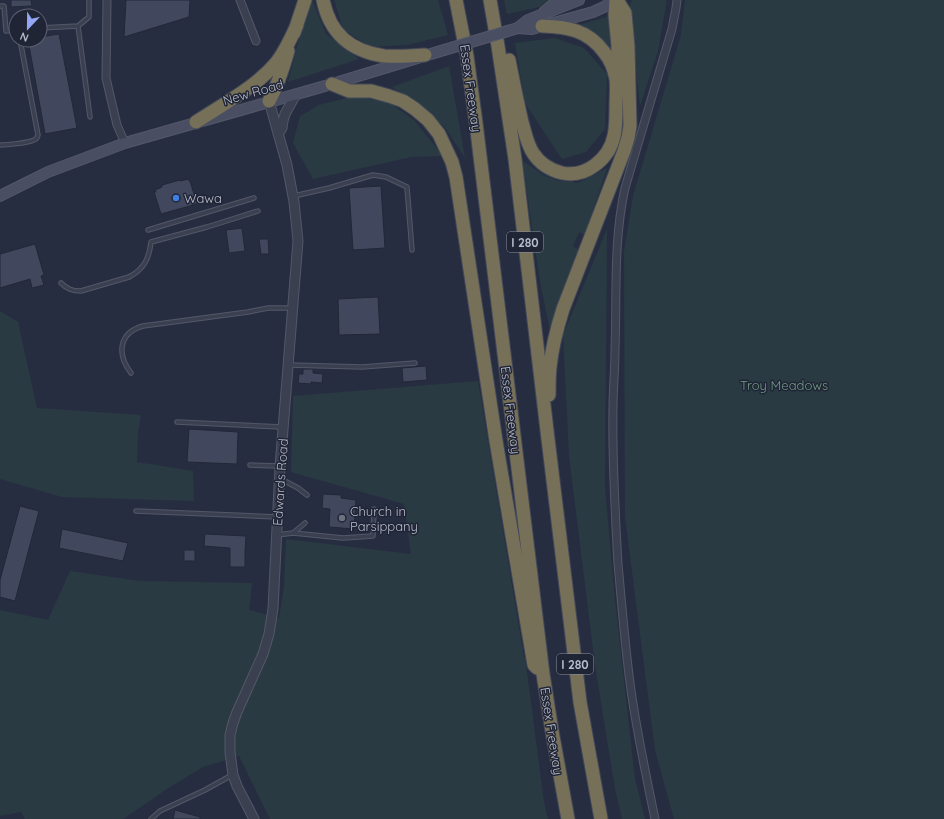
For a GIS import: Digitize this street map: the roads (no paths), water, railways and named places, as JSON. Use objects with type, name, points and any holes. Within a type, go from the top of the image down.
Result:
[{"type":"highway","points":[[269,101],[281,74],[304,0]]},
{"type":"highway","points":[[323,0],[328,19],[333,28],[342,38],[361,50],[386,56],[425,55]]},
{"type":"highway","name":"Essex Freeway","points":[[456,0],[467,56],[476,123],[543,674],[568,819]]},
{"type":"highway","name":"I 280","points":[[490,0],[515,159],[580,702],[601,819]]},
{"type":"highway","points":[[494,0],[498,2],[517,102],[528,142],[536,157],[546,167],[565,173],[583,172],[592,168],[601,160],[609,149],[614,138],[616,126],[616,79],[613,68],[608,57],[596,42],[585,34],[541,21]]},
{"type":"highway","points":[[548,439],[550,367],[557,328],[624,151],[630,126],[625,13],[616,0]]},
{"type":"highway","points":[[616,0],[615,15],[618,46],[616,90]]},
{"type":"highway","points":[[196,122],[241,92],[269,70],[282,54],[297,25]]},
{"type":"highway","points":[[332,84],[349,91],[371,91],[389,96],[402,101],[415,109],[428,120],[439,134],[452,162],[456,177],[496,441],[534,665],[543,674]]},
{"type":"main road","points":[[541,21],[558,0]]},
{"type":"main road","name":"New Road","points":[[0,196],[25,182],[48,172],[125,143],[332,84],[518,28],[532,29],[541,21],[579,0]]},
{"type":"main road","name":"New Road","points":[[541,21],[593,12],[616,0]]},
{"type":"street","points":[[107,0],[106,78],[117,125],[125,143]]},
{"type":"street","points":[[240,0],[256,41]]},
{"type":"street","points":[[655,819],[631,691],[615,518],[613,425],[616,285],[620,208],[669,40],[677,0]]},
{"type":"street","points":[[278,134],[282,128],[285,114],[296,94]]},
{"type":"street","name":"Edwards Road","points":[[254,819],[233,775],[230,752],[230,735],[236,712],[263,654],[269,634],[273,610],[280,467],[298,241],[297,223],[287,165],[269,101]]},
{"type":"lane","points":[[48,28],[78,26],[89,17],[89,0]]},
{"type":"lane","points":[[0,6],[4,6],[6,31],[0,31]]},
{"type":"lane","points":[[78,26],[90,117]]},
{"type":"lane","points":[[0,145],[11,145],[34,141],[38,135],[22,48]]},
{"type":"lane","points":[[293,197],[373,175],[390,179],[407,187],[412,250]]},
{"type":"lane","points":[[148,230],[254,198]]},
{"type":"lane","points":[[60,283],[68,290],[81,291],[129,277],[136,273],[148,258],[152,242],[258,211]]},
{"type":"lane","points":[[131,373],[124,361],[122,347],[123,341],[127,334],[135,328],[268,308],[293,308]]},
{"type":"lane","points":[[288,365],[362,367],[415,363]]},
{"type":"lane","points":[[176,422],[283,427]]},
{"type":"lane","points":[[250,465],[280,467]]},
{"type":"lane","points":[[280,478],[307,495]]},
{"type":"lane","points":[[276,535],[293,533],[343,538],[373,536],[374,510]]},
{"type":"lane","points":[[136,511],[277,517]]},
{"type":"lane","points":[[293,533],[304,523]]},
{"type":"lane","points":[[151,819],[160,810],[205,790],[233,775]]},
{"type":"place","name":"Wawa","points":[[176,198]]},
{"type":"place","name":"Church in Parsippany","points":[[342,518]]},
{"type":"park label","name":"Troy Meadows","points":[[784,385]]}]
